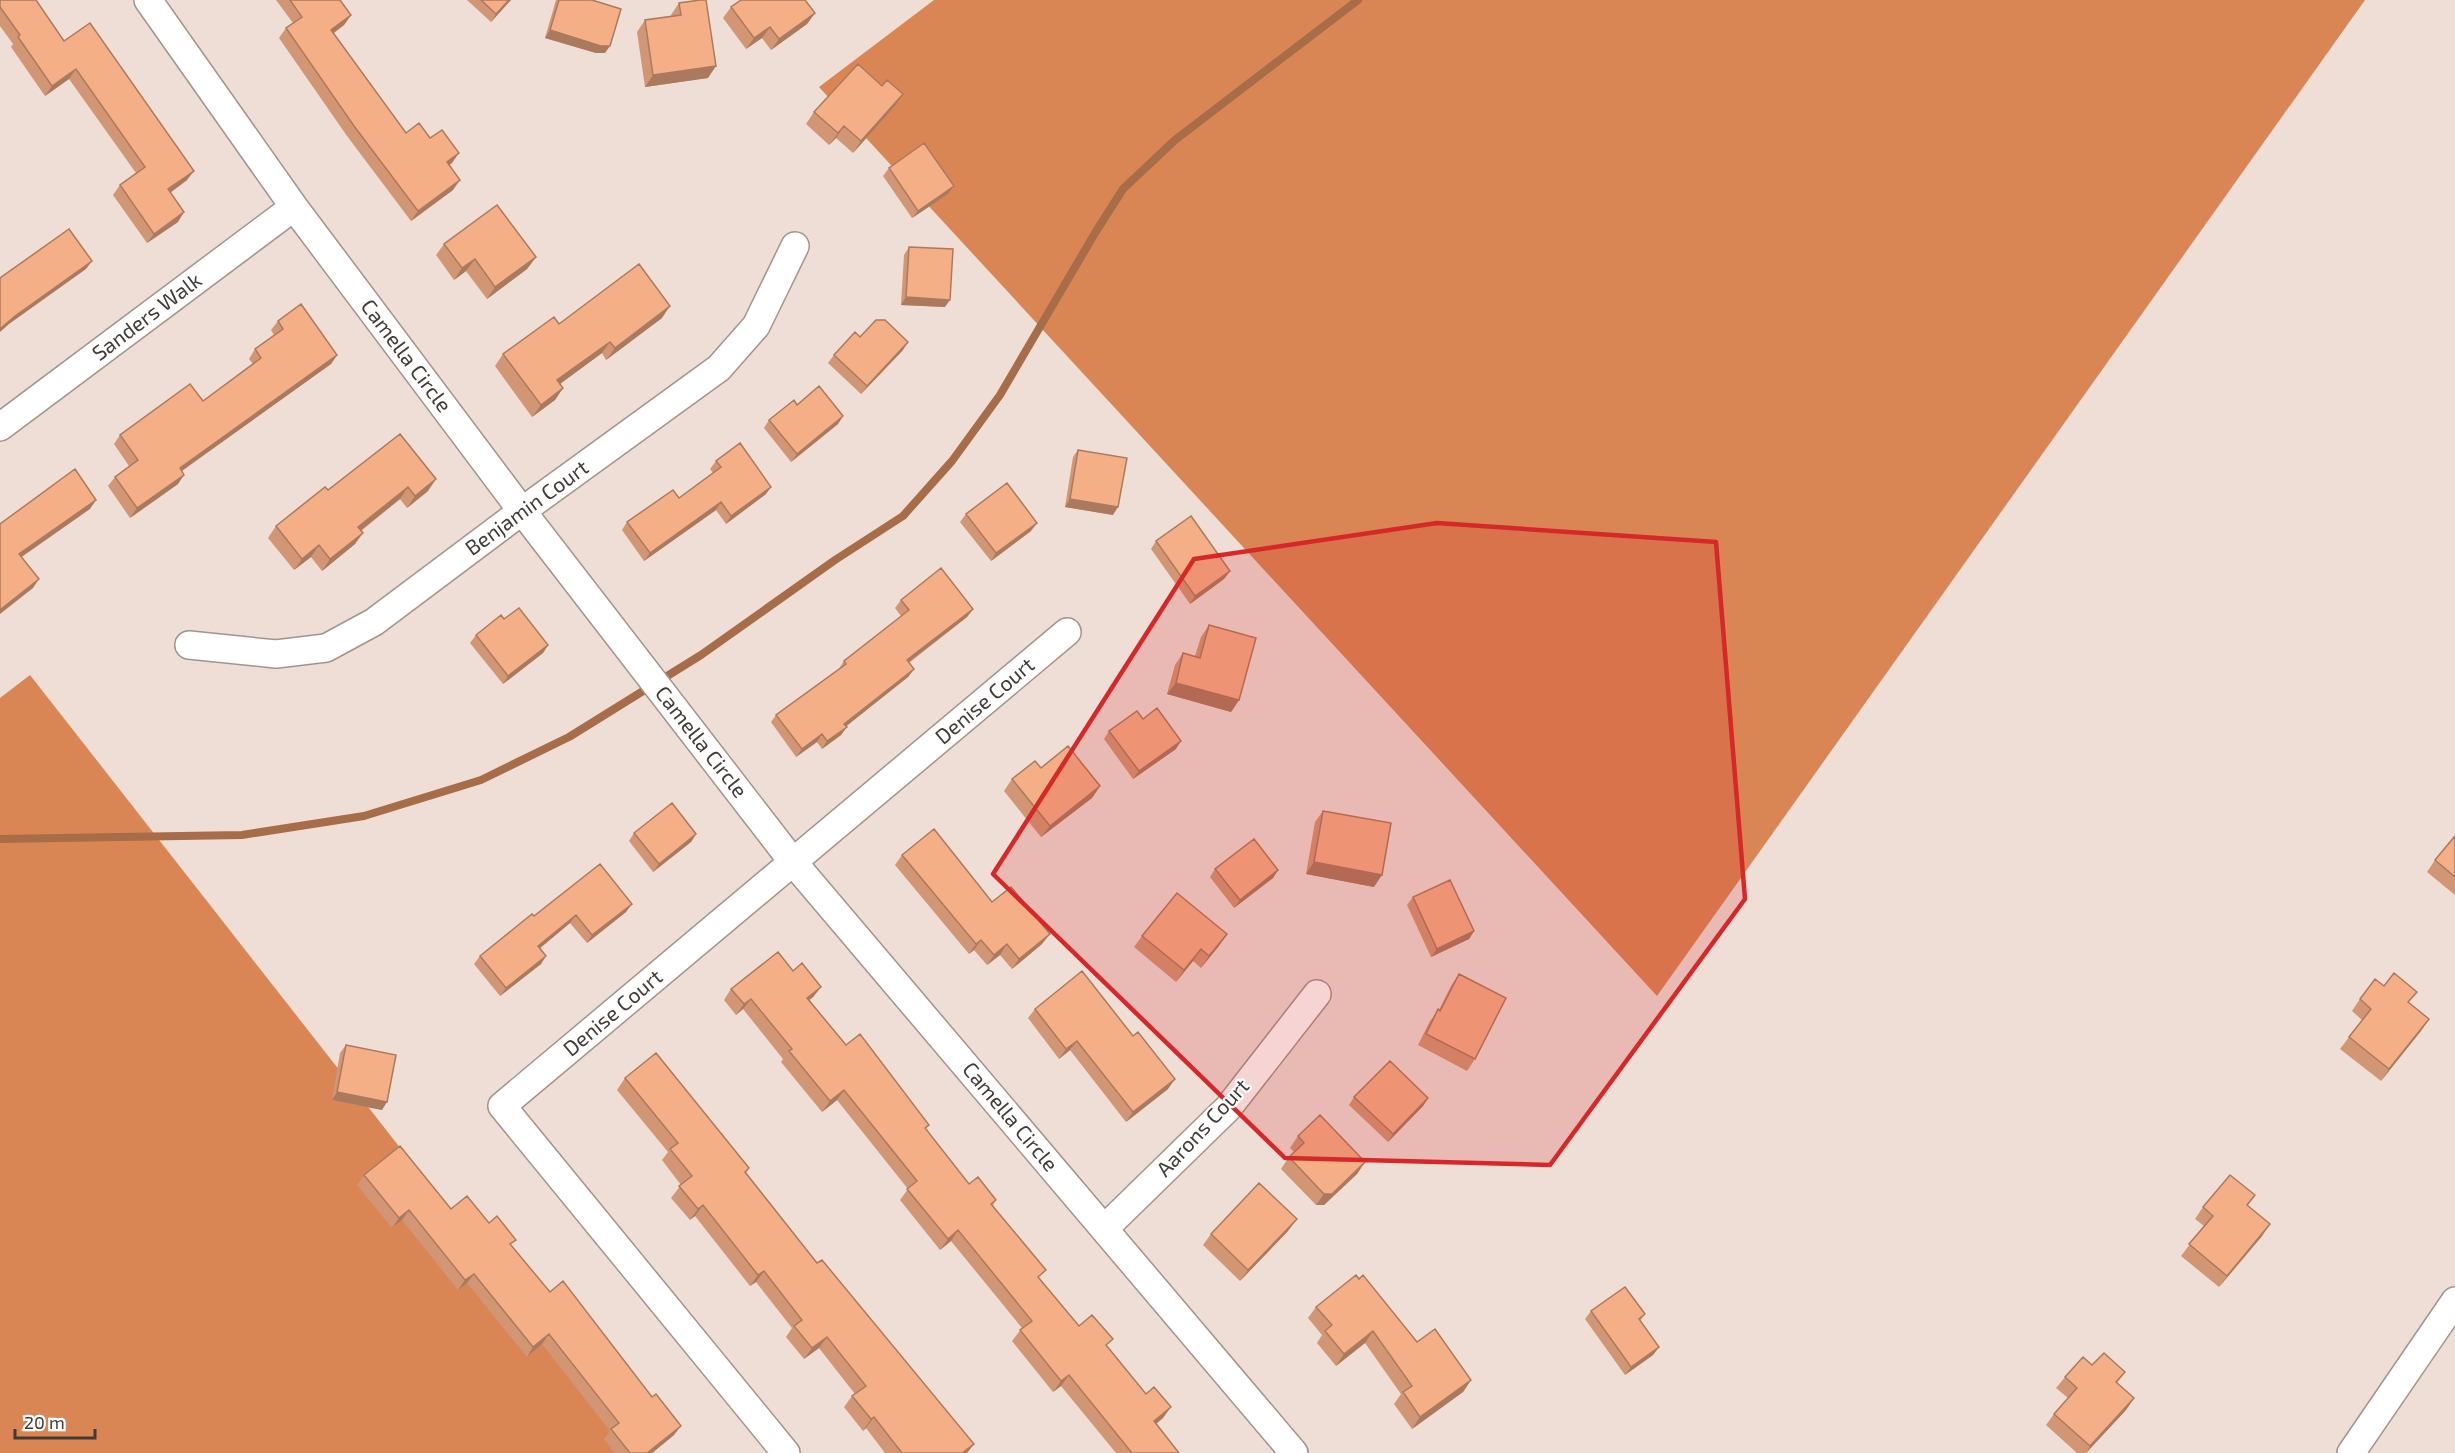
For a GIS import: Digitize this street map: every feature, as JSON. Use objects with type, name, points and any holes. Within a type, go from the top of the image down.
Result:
[{"type":"street","name":"Camella Circle","points":[[148,0],[294,207],[522,511],[794,862],[1294,1453]]},
{"type":"street","name":"Sanders Walk","points":[[0,427],[294,207]]},
{"type":"street","name":"Benjamin Court","points":[[189,645],[276,654],[326,648],[374,622],[719,368],[756,326],[795,246]]},
{"type":"street","name":"Denise Court","points":[[786,1453],[502,1106],[1067,632]]},
{"type":"street","name":"Aarons Court","points":[[1105,1228],[1228,1108],[1317,994]]},
{"type":"street","points":[[2351,1453],[2455,1301]]},
{"type":"highlighted area","points":[[1437,523],[1716,542],[1745,899],[1550,1165],[1285,1158],[993,874],[1194,559]]},
{"type":"shaded area","points":[[934,0],[2365,0],[1657,996],[819,87]]},
{"type":"shaded area","points":[[30,675],[639,1453],[0,1453],[0,698]]},
{"type":"building","points":[[0,0],[36,0],[64,41],[90,23],[194,171],[168,189],[184,212],[154,234],[120,185],[145,167],[76,69],[52,86],[18,37],[20,35],[0,7]]},
{"type":"building","points":[[290,0],[340,0],[351,15],[331,30],[406,133],[419,123],[430,138],[442,130],[459,153],[447,162],[460,180],[418,211],[354,126],[286,28],[302,17]]},
{"type":"building","points":[[481,0],[509,0],[496,14]]},
{"type":"building","points":[[559,0],[592,0],[621,9],[610,46],[601,46],[550,30]]},
{"type":"building","points":[[706,0],[716,66],[653,75],[645,20],[681,15],[679,3]]},
{"type":"building","points":[[741,0],[805,0],[815,13],[779,39],[770,27],[754,38],[731,7]]},
{"type":"building","points":[[858,64],[882,86],[887,80],[903,94],[861,141],[844,126],[838,133],[814,112]]},
{"type":"building","points":[[924,143],[954,186],[918,211],[889,168]]},
{"type":"building","points":[[497,205],[536,257],[495,287],[475,259],[462,268],[444,244]]},
{"type":"building","points":[[69,229],[92,261],[0,329],[0,278]]},
{"type":"building","points":[[909,247],[953,249],[950,300],[906,297]]},
{"type":"building","points":[[639,264],[670,306],[615,348],[610,342],[557,380],[563,388],[541,405],[503,354],[554,317],[559,324]]},
{"type":"building","points":[[301,304],[337,355],[180,468],[184,475],[137,508],[115,477],[138,460],[120,435],[190,384],[203,401],[261,358],[255,349],[283,329],[278,321]]},
{"type":"building","points":[[876,320],[885,320],[908,342],[867,386],[834,355],[855,332],[860,337]]},
{"type":"building","points":[[819,386],[843,416],[797,454],[769,420],[794,400],[797,405]]},
{"type":"building","points":[[400,434],[436,479],[415,496],[408,487],[358,527],[363,533],[330,559],[319,545],[302,559],[276,526],[325,487],[328,490]]},
{"type":"building","points":[[740,443],[771,487],[731,516],[721,502],[650,553],[627,522],[673,490],[679,498],[721,467],[716,461]]},
{"type":"building","points":[[1078,450],[1127,458],[1118,507],[1070,499]]},
{"type":"building","points":[[75,469],[96,500],[19,554],[39,579],[0,610],[0,524]]},
{"type":"building","points":[[1007,483],[1037,523],[996,553],[966,514]]},
{"type":"building","points":[[1191,516],[1230,571],[1195,596],[1156,541]]},
{"type":"building","points":[[941,568],[973,609],[907,660],[914,669],[844,724],[847,727],[827,741],[822,734],[802,749],[776,715],[846,664],[844,661],[909,610],[901,600]]},
{"type":"building","points":[[519,608],[548,645],[508,676],[476,635],[501,615],[504,619]]},
{"type":"building","points":[[1209,625],[1256,638],[1239,700],[1176,683],[1183,653],[1200,658]]},
{"type":"building","points":[[1157,708],[1181,741],[1139,771],[1109,731],[1137,711],[1143,719]]},
{"type":"building","points":[[1068,746],[1100,786],[1050,826],[1012,779],[1035,761],[1041,768]]},
{"type":"building","points":[[672,803],[696,834],[659,864],[634,833]]},
{"type":"building","points":[[1323,811],[1391,823],[1382,875],[1314,862]]},
{"type":"building","points":[[934,829],[992,902],[1011,887],[1050,934],[1019,959],[1007,944],[994,955],[981,940],[976,944],[902,855]]},
{"type":"building","points":[[2455,836],[2455,877],[2435,860]]},
{"type":"building","points":[[1254,839],[1278,870],[1240,900],[1215,869]]},
{"type":"building","points":[[600,864],[632,904],[592,935],[576,915],[538,946],[546,956],[506,988],[480,956]]},
{"type":"building","points":[[1450,880],[1474,931],[1437,949],[1413,897]]},
{"type":"building","points":[[1177,893],[1227,934],[1209,956],[1201,949],[1184,970],[1142,936]]},
{"type":"building","points":[[778,952],[793,971],[802,963],[821,987],[807,998],[846,1045],[860,1034],[929,1125],[925,1128],[969,1184],[978,1177],[996,1200],[991,1204],[1046,1270],[1038,1277],[1079,1326],[1092,1315],[1113,1339],[1106,1345],[1146,1394],[1154,1387],[1171,1407],[1154,1421],[1179,1453],[1132,1453],[1069,1375],[1061,1381],[1020,1330],[1032,1321],[958,1230],[948,1239],[907,1189],[917,1181],[844,1090],[830,1101],[751,999],[744,1004],[731,989]]},
{"type":"building","points":[[1082,971],[1133,1036],[1138,1032],[1175,1079],[1133,1112],[1077,1041],[1066,1049],[1035,1009]]},
{"type":"building","points":[[2394,973],[2417,992],[2408,1002],[2429,1019],[2389,1069],[2349,1037],[2371,1009],[2360,999],[2375,979],[2384,986]]},
{"type":"building","points":[[1459,974],[1506,998],[1475,1059],[1426,1034]]},
{"type":"building","points":[[346,1045],[396,1055],[387,1102],[337,1092]]},
{"type":"building","points":[[656,1053],[749,1168],[745,1172],[817,1263],[822,1260],[974,1444],[962,1453],[902,1453],[874,1417],[871,1419],[852,1396],[866,1386],[827,1337],[812,1348],[794,1326],[802,1320],[764,1271],[758,1275],[703,1205],[698,1209],[679,1186],[692,1176],[670,1149],[678,1143],[625,1078]]},
{"type":"building","points":[[1390,1061],[1428,1098],[1393,1134],[1354,1097]]},
{"type":"building","points":[[1320,1115],[1365,1162],[1332,1194],[1324,1194],[1289,1157],[1304,1143],[1298,1136]]},
{"type":"building","points":[[400,1146],[451,1209],[467,1196],[489,1223],[497,1216],[516,1240],[510,1244],[550,1292],[563,1281],[652,1397],[656,1394],[681,1426],[647,1453],[630,1453],[611,1429],[619,1423],[549,1334],[533,1347],[474,1274],[465,1280],[409,1210],[399,1218],[364,1175]]},
{"type":"building","points":[[2230,1175],[2255,1195],[2247,1205],[2270,1224],[2227,1276],[2189,1244],[2213,1216],[2203,1207]]},
{"type":"building","points":[[1259,1183],[1297,1219],[1248,1270],[1211,1234]]},
{"type":"building","points":[[1356,1275],[1359,1279],[1363,1275],[1417,1342],[1435,1329],[1471,1380],[1420,1417],[1403,1392],[1412,1386],[1373,1331],[1344,1354],[1325,1331],[1332,1325],[1316,1307]]},
{"type":"building","points":[[1625,1287],[1645,1314],[1639,1319],[1659,1347],[1631,1367],[1591,1311]]},
{"type":"building","points":[[2104,1353],[2125,1372],[2116,1382],[2134,1398],[2090,1446],[2054,1414],[2077,1388],[2065,1377],[2083,1357],[2092,1365]]},
{"type":"waterway","points":[[0,839],[242,835],[364,816],[481,780],[569,737],[701,655],[835,560],[903,516],[952,461],[1000,395],[1123,189],[1175,140],[1358,0]]}]
